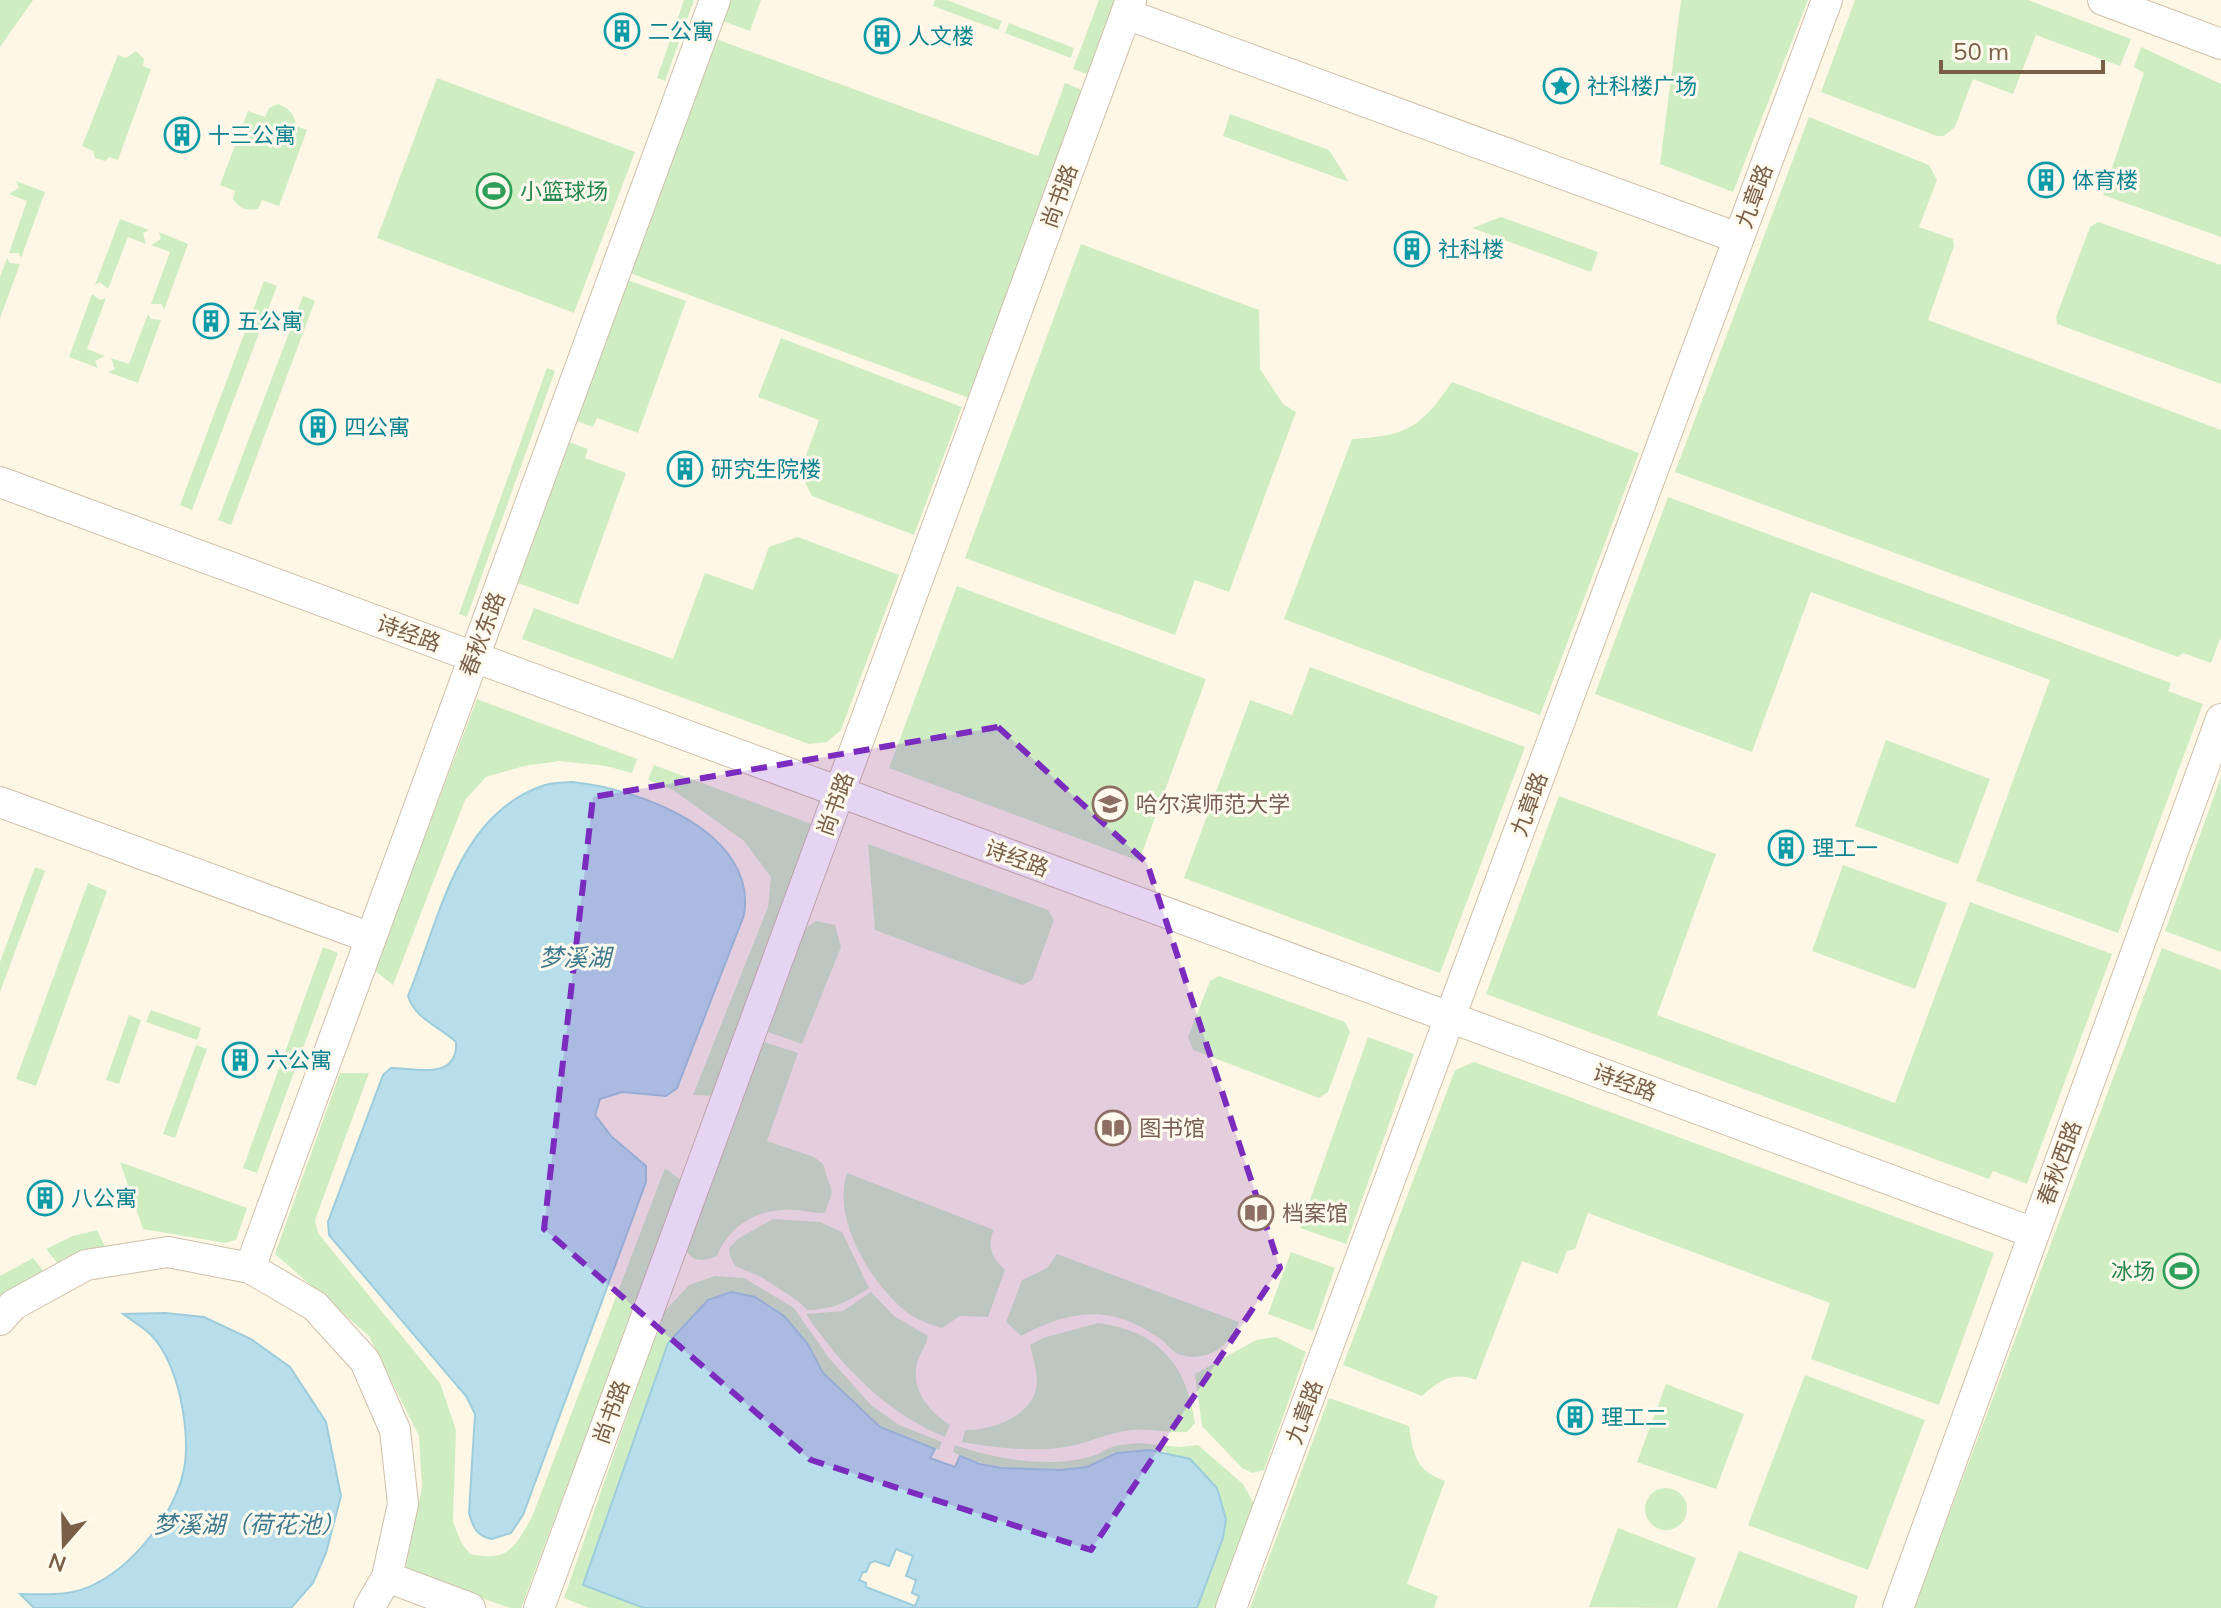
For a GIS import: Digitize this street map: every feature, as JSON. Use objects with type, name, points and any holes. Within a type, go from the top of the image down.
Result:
[{"type":"lane","name":"春秋东路","points":[[250,1268],[715,0]]},
{"type":"lane","name":"九章路","points":[[1231,1608],[1827,0]]},
{"type":"lane","points":[[2103,0],[2221,44]]},
{"type":"lane","points":[[1128,7],[1738,238]]},
{"type":"lane","name":"尚书路","points":[[539,1608],[1128,7]]},
{"type":"lane","name":"诗经路","points":[[0,482],[2034,1233]]},
{"type":"lane","name":"春秋西路","points":[[1898,1608],[2221,719]]},
{"type":"lane","points":[[0,802],[371,938]]},
{"type":"lane","points":[[0,1320],[13,1305],[86,1265],[168,1252],[250,1268],[315,1306],[365,1361],[395,1430],[403,1504],[387,1577],[369,1608]]},
{"type":"lane","points":[[387,1577],[470,1608]]},
{"type":"highlighted area","points":[[998,727],[1147,863],[1280,1268],[1091,1550],[811,1460],[544,1229],[593,797]]},
{"type":"green space","points":[[0,0],[33,0],[0,47]]},
{"type":"green space","points":[[684,0],[694,0],[665,81],[657,78]]},
{"type":"green space","points":[[727,0],[761,0],[750,31],[720,20]]},
{"type":"green space","points":[[935,0],[947,0],[1002,21],[998,30],[933,6]]},
{"type":"green space","points":[[1099,0],[1118,0],[1089,75],[1073,69]]},
{"type":"green space","points":[[1681,0],[1808,0],[1733,192],[1660,164]]},
{"type":"green space","points":[[1855,0],[2028,0],[2131,39],[2120,66],[2036,35],[2013,94],[1973,79],[1955,127],[1944,136],[1937,136],[1821,92]]},
{"type":"green space","points":[[1009,23],[1074,48],[1071,58],[1005,33]]},
{"type":"green space","points":[[713,38],[1038,156],[1065,83],[1082,90],[969,398],[627,272]]},
{"type":"green space","points":[[2141,47],[2221,84],[2221,237],[2103,195],[2144,73],[2134,67]]},
{"type":"green space","points":[[136,51],[144,59],[143,66],[151,69],[118,160],[95,158],[93,151],[82,146],[118,55],[126,58]]},
{"type":"green space","name":"小篮球场","points":[[437,78],[635,152],[574,313],[377,238]]},
{"type":"green space","points":[[278,104],[291,112],[296,126],[307,130],[279,206],[262,200],[258,209],[250,210],[233,199],[235,191],[220,185],[248,111],[265,117],[269,108]]},
{"type":"green space","points":[[1230,114],[1329,150],[1349,182],[1223,136]]},
{"type":"green space","points":[[1809,117],[1929,165],[1937,180],[1919,227],[1953,239],[1954,246],[1928,320],[2221,430],[2221,637],[2211,663],[2183,653],[2178,657],[1675,472]]},
{"type":"green space","points":[[16,181],[45,192],[21,258],[19,253],[9,253],[27,201],[9,194],[19,188]]},
{"type":"green space","points":[[1501,217],[1598,252],[1591,272],[1472,228]]},
{"type":"green space","points":[[120,219],[149,230],[143,233],[146,244],[128,237],[108,289],[100,282],[95,285]]},
{"type":"green space","points":[[2098,222],[2221,265],[2221,384],[2057,324],[2056,317],[2090,227]]},
{"type":"green space","points":[[159,232],[188,244],[164,310],[162,304],[151,304],[170,252],[151,245],[161,239]]},
{"type":"green space","points":[[1081,244],[1259,310],[1260,369],[1283,404],[1296,412],[1229,592],[1195,580],[1175,635],[965,558]]},
{"type":"green space","points":[[7,258],[10,263],[20,264],[0,318],[0,277]]},
{"type":"green space","points":[[625,279],[686,301],[638,433],[597,418],[593,427],[574,420]]},
{"type":"green space","points":[[264,281],[277,286],[192,510],[180,505]]},
{"type":"green space","points":[[92,294],[100,300],[106,298],[87,349],[105,356],[95,361],[98,368],[69,357]]},
{"type":"green space","points":[[303,296],[315,301],[231,525],[218,520]]},
{"type":"green space","points":[[148,314],[151,319],[161,320],[138,383],[108,372],[115,369],[111,358],[129,364]]},
{"type":"green space","points":[[781,338],[962,407],[914,535],[812,496],[800,472],[819,420],[758,397]]},
{"type":"green space","points":[[547,368],[555,371],[467,617],[459,614]]},
{"type":"green space","points":[[1452,382],[1639,453],[1540,715],[1284,619],[1352,439],[1387,435],[1411,426],[1422,419]]},
{"type":"green space","points":[[569,442],[588,449],[585,458],[626,473],[578,605],[518,583]]},
{"type":"green space","points":[[1668,497],[2171,683],[2168,691],[2203,704],[2118,933],[1976,881],[2050,680],[1811,592],[1752,752],[1595,694]]},
{"type":"green space","points":[[798,537],[899,575],[841,730],[827,742],[809,744],[522,639],[534,608],[673,659],[705,573],[753,590],[769,547]]},
{"type":"green space","points":[[957,586],[1206,679],[1139,861],[889,768]]},
{"type":"green space","points":[[1310,667],[1525,747],[1440,973],[1184,878],[1250,700],[1292,715]]},
{"type":"green space","points":[[477,699],[637,759],[632,773],[606,766],[560,761],[524,766],[486,777],[465,800],[393,985],[374,970]]},
{"type":"green space","points":[[1886,740],[1990,779],[1958,864],[1855,826]]},
{"type":"green space","points":[[654,765],[814,825],[716,1096],[693,1095],[768,907],[771,877],[744,841],[673,790],[648,780]]},
{"type":"green space","points":[[2221,777],[2221,952],[2165,931]]},
{"type":"green space","points":[[1559,796],[1716,854],[1657,1015],[1895,1103],[1970,902],[2112,954],[2027,1184],[1993,1171],[1989,1179],[1486,994]]},
{"type":"green space","points":[[868,844],[1048,910],[1054,920],[1032,980],[1022,985],[875,930]]},
{"type":"green space","points":[[1843,865],[1947,903],[1915,989],[1812,951]]},
{"type":"green space","points":[[35,867],[45,871],[0,992],[0,962]]},
{"type":"green space","points":[[88,883],[107,891],[36,1086],[16,1079]]},
{"type":"green space","points":[[816,921],[835,925],[841,947],[802,1044],[768,1032],[806,928]]},
{"type":"green space","points":[[323,947],[338,953],[257,1173],[243,1168]]},
{"type":"green space","points":[[2162,948],[2221,970],[2221,1608],[1914,1608]]},
{"type":"green space","points":[[1219,976],[1345,1022],[1350,1032],[1328,1092],[1319,1098],[1193,1050],[1188,1037],[1210,981]]},
{"type":"green space","points":[[151,1010],[201,1028],[197,1040],[146,1022]]},
{"type":"green space","points":[[129,1015],[141,1020],[119,1084],[106,1080]]},
{"type":"green space","points":[[1368,1037],[1414,1054],[1346,1244],[1300,1228]]},
{"type":"green space","points":[[761,1041],[798,1053],[767,1141],[814,1157],[823,1164],[832,1192],[825,1213],[781,1210],[758,1215],[730,1235],[717,1256],[698,1260],[685,1247]]},
{"type":"green space","points":[[196,1045],[207,1049],[175,1138],[163,1134]]},
{"type":"green space","points":[[1474,1062],[1994,1253],[1939,1405],[1811,1359],[1830,1303],[1588,1213],[1575,1249],[1567,1251],[1558,1274],[1522,1261],[1476,1380],[1461,1376],[1447,1379],[1422,1396],[1343,1365],[1455,1070]]},
{"type":"green space","points":[[340,1073],[369,1073],[315,1220],[318,1233],[440,1383],[456,1430],[453,1522],[470,1554],[494,1556],[509,1550],[532,1517],[665,1168],[682,1181],[521,1608],[510,1608],[405,1571],[422,1487],[419,1436],[369,1336],[275,1254]]},
{"type":"green space","points":[[120,1162],[247,1208],[236,1240],[225,1243],[143,1229]]},
{"type":"green space","points":[[847,1173],[994,1230],[992,1252],[1005,1270],[988,1317],[960,1316],[942,1328],[912,1316],[890,1297],[866,1265],[849,1228],[844,1191]]},
{"type":"green space","points":[[773,1219],[820,1222],[842,1232],[869,1288],[840,1304],[807,1310],[761,1277],[735,1266],[729,1248],[739,1238]]},
{"type":"green space","points":[[97,1230],[105,1247],[58,1264],[46,1249],[73,1236]]},
{"type":"green space","points":[[1291,1252],[1335,1268],[1313,1331],[1268,1314]]},
{"type":"green space","points":[[1057,1254],[1239,1322],[1224,1345],[1209,1354],[1191,1357],[1178,1354],[1138,1325],[1117,1317],[1087,1314],[1064,1318],[1021,1336],[1006,1322],[1022,1280],[1047,1268]]},
{"type":"green space","points":[[33,1258],[45,1273],[0,1299],[0,1276]]},
{"type":"green space","points":[[715,1276],[744,1278],[794,1308],[829,1358],[871,1405],[899,1425],[942,1442],[939,1450],[880,1427],[823,1373],[807,1343],[583,1585],[644,1608],[589,1608],[564,1598],[663,1313],[689,1285]]},
{"type":"green space","points":[[871,1292],[894,1316],[928,1336],[918,1360],[916,1380],[922,1397],[934,1413],[950,1425],[945,1437],[903,1415],[866,1386],[834,1352],[806,1314],[843,1311]]},
{"type":"green space","points":[[1098,1323],[1138,1334],[1166,1354],[1185,1384],[1191,1402],[1195,1423],[1187,1432],[1132,1430],[1066,1447],[1040,1449],[1000,1448],[962,1442],[965,1430],[1004,1422],[1029,1403],[1037,1383],[1030,1345],[1043,1338]]},
{"type":"green space","points":[[1276,1337],[1306,1352],[1264,1470],[1252,1473],[1242,1468],[1202,1426],[1195,1374],[1256,1340]]},
{"type":"green space","points":[[1805,1375],[1925,1420],[1868,1570],[1748,1525]]},
{"type":"green space","points":[[1666,1384],[1744,1414],[1716,1489],[1637,1462]]},
{"type":"green space","points":[[1329,1398],[1409,1426],[1412,1445],[1422,1467],[1445,1481],[1407,1584],[1438,1596],[1434,1608],[1250,1608]]},
{"type":"green space","points":[[1140,1443],[1180,1447],[1198,1445],[1243,1484],[1254,1504],[1215,1608],[1197,1608],[1223,1538],[1226,1519],[1165,1451],[1127,1451],[1087,1467],[1056,1471],[1000,1467],[953,1452],[955,1445],[1023,1461],[1058,1462],[1092,1456],[1115,1446]]},
{"type":"green space","points":[[1666,1488],[1681,1494],[1687,1509],[1681,1524],[1666,1530],[1651,1524],[1645,1509],[1651,1494]]},
{"type":"green space","points":[[1618,1528],[1696,1558],[1677,1608],[1589,1607]]},
{"type":"green space","points":[[1739,1551],[1858,1596],[1854,1608],[1717,1608]]},
{"type":"water","name":"梦溪湖","points":[[572,782],[599,786],[659,805],[713,838],[732,860],[743,886],[744,915],[677,1088],[666,1096],[622,1092],[600,1099],[595,1115],[612,1137],[646,1166],[646,1182],[523,1515],[511,1533],[492,1539],[476,1530],[469,1513],[475,1414],[466,1396],[329,1235],[328,1222],[383,1075],[391,1068],[434,1070],[450,1063],[455,1054],[456,1042],[416,1011],[408,996],[454,874],[489,821],[513,801],[546,785]]},
{"type":"water","points":[[731,1292],[755,1297],[784,1316],[807,1343],[823,1373],[880,1427],[935,1449],[930,1458],[955,1467],[960,1456],[1002,1468],[1060,1470],[1087,1467],[1117,1453],[1150,1450],[1190,1459],[1217,1488],[1226,1519],[1223,1538],[1197,1608],[644,1608],[583,1585],[668,1343],[708,1300]],"holes":[[[896,1549],[913,1556],[906,1576],[916,1580],[912,1593],[919,1596],[915,1606],[866,1587],[866,1583],[859,1580],[870,1563],[875,1561],[889,1566]]]},
{"type":"water","name":"梦溪湖（荷花池）","points":[[165,1313],[204,1317],[251,1339],[290,1367],[326,1422],[341,1496],[326,1553],[313,1583],[291,1608],[34,1608],[20,1594],[78,1591],[112,1574],[141,1548],[174,1498],[185,1463],[186,1446],[185,1421],[178,1388],[170,1364],[157,1342],[123,1314]]},
{"type":"place","name":"二公寓","points":[[622,31]]},
{"type":"place","name":"人文楼","points":[[882,36]]},
{"type":"place","name":"社科楼广场","points":[[1561,86]]},
{"type":"place","name":"十三公寓","points":[[182,135]]},
{"type":"place","name":"体育楼","points":[[2046,180]]},
{"type":"place","name":"小篮球场","points":[[494,191]]},
{"type":"place","name":"社科楼","points":[[1412,249]]},
{"type":"place","name":"五公寓","points":[[211,321]]},
{"type":"place","name":"四公寓","points":[[318,427]]},
{"type":"place","name":"研究生院楼","points":[[685,469]]},
{"type":"place","name":"哈尔滨师范大学","points":[[1110,804]]},
{"type":"place","name":"理工一","points":[[1786,848]]},
{"type":"place","name":"六公寓","points":[[240,1060]]},
{"type":"place","name":"图书馆","points":[[1113,1128]]},
{"type":"place","name":"八公寓","points":[[45,1198]]},
{"type":"place","name":"档案馆","points":[[1256,1213]]},
{"type":"place","name":"冰场","points":[[2181,1271]]},
{"type":"place","name":"理工二","points":[[1575,1417]]}]
